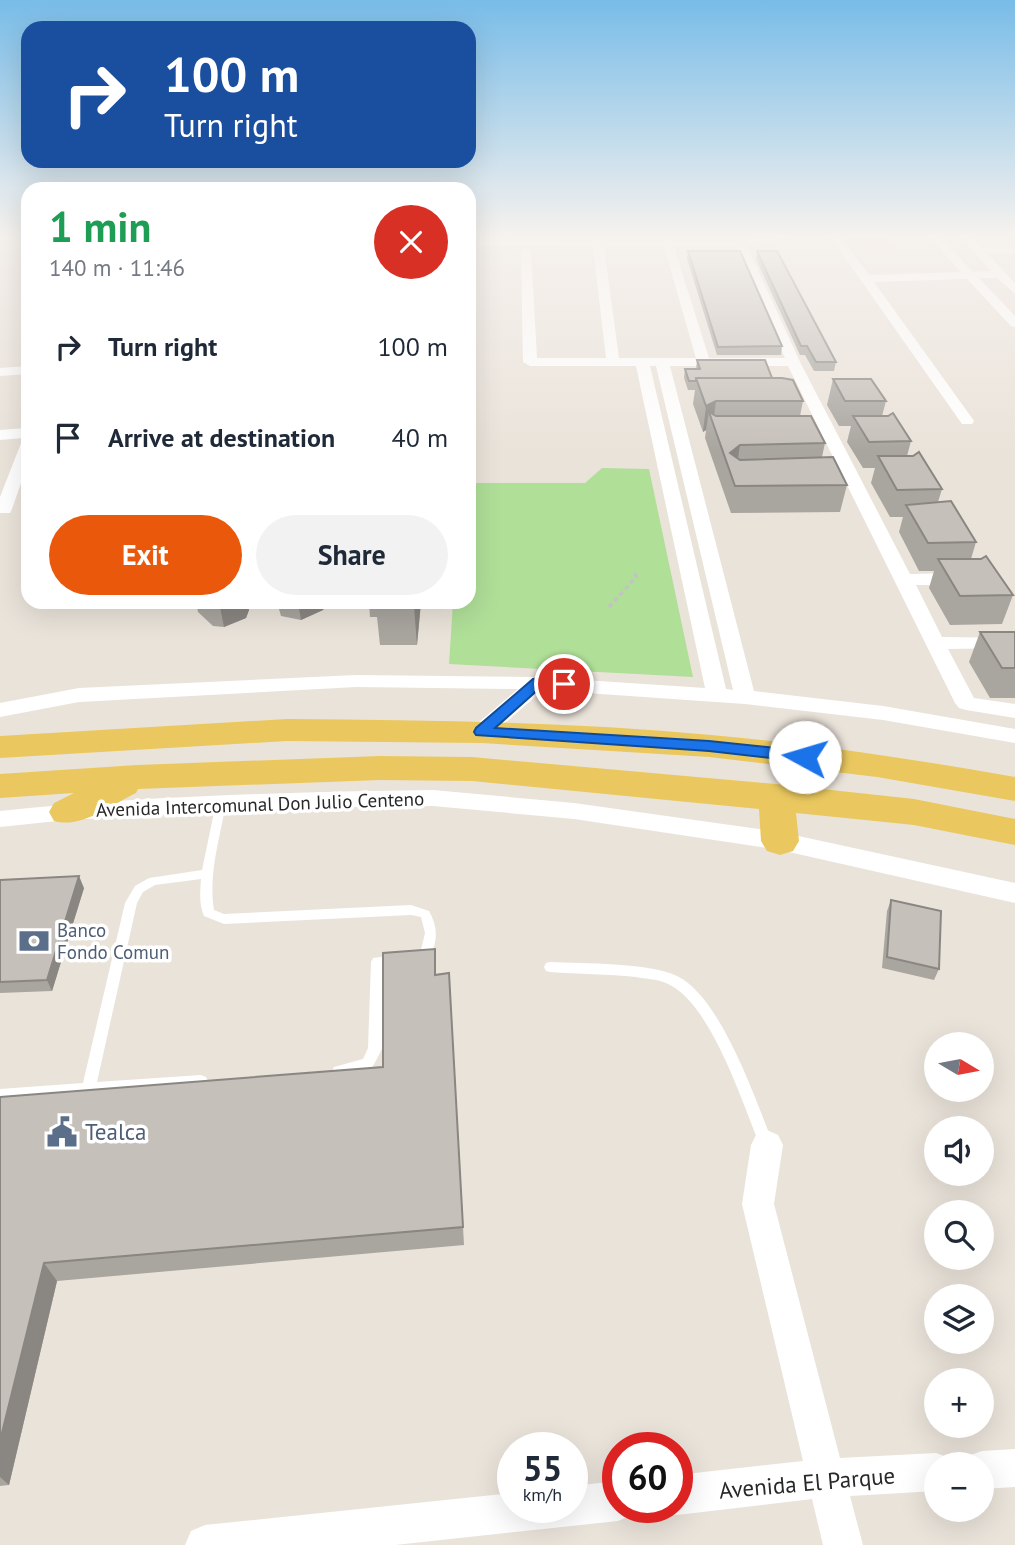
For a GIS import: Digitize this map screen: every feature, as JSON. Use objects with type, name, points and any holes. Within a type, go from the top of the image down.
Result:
[{"type":"main road","points":[[1,748],[287,730],[481,732],[709,746],[877,765],[1015,789]]},
{"type":"main road","name":"Avenida Intercomunal Don Julio Centeno","points":[[0,786],[137,777],[380,768],[472,769],[914,812],[1015,832]]},
{"type":"main road","points":[[66,812],[137,777]]},
{"type":"main road","points":[[776,797],[780,841]]},
{"type":"street","points":[[528,307],[530,362],[793,362]]},
{"type":"street","points":[[606,307],[613,362]]},
{"type":"street","points":[[687,307],[704,362]]},
{"type":"street","points":[[769,307],[793,362],[804,397],[829,434],[966,703],[1015,711]]},
{"type":"street","points":[[885,307],[967,421]]},
{"type":"street","points":[[1000,307],[1015,323]]},
{"type":"street","points":[[642,362],[717,694]]},
{"type":"street","points":[[662,362],[678,397],[690,475],[745,696]]},
{"type":"street","points":[[0,372],[21,370]]},
{"type":"street","points":[[0,435],[21,434]]},
{"type":"street","points":[[21,459],[2,509],[21,508]]},
{"type":"street","points":[[669,475],[690,475]]},
{"type":"street","points":[[876,525],[900,524]]},
{"type":"street","points":[[904,580],[971,579]]},
{"type":"street","points":[[936,643],[1007,642]]},
{"type":"street","points":[[0,710],[79,695],[356,681],[538,683],[745,696],[883,713],[1015,736]]},
{"type":"street","points":[[481,732],[538,683]]},
{"type":"street","name":"Avenida Intercomunal Don Julio Centeno","points":[[0,819],[66,812],[221,803],[433,798],[574,811],[780,841],[1015,893]]},
{"type":"street","points":[[767,1145],[758,1205],[843,1545]]},
{"type":"street","points":[[994,1469],[1015,1468]]},
{"type":"street","name":"Avenida El Parque","points":[[693,1493],[825,1478],[924,1473]]},
{"type":"street","points":[[205,1545],[497,1514]]},
{"type":"lane","points":[[221,803],[208,874],[205,901],[208,913],[224,919],[411,911],[425,914],[430,923],[431,941],[426,953],[413,959],[377,962],[375,1049],[367,1064],[349,1070],[322,1073]]},
{"type":"lane","points":[[89,1089],[131,903],[139,888],[153,881],[208,874]]},
{"type":"lane","points":[[550,967],[630,972],[672,979],[692,992],[728,1053],[767,1145]]},
{"type":"lane","points":[[0,1095],[213,1080]]},
{"type":"path","points":[[609,607],[636,577],[635,572]]},
{"type":"green space","points":[[602,468],[649,469],[693,677],[449,664],[453,609],[476,609],[476,483],[585,483]]},
{"type":"building","points":[[706,307],[765,307],[782,346],[718,347]]},
{"type":"building","points":[[783,307],[807,307],[836,362],[816,362],[807,346],[801,346]]},
{"type":"building","points":[[697,360],[765,360],[772,378],[696,378],[696,381],[689,381],[685,369],[700,369]]},
{"type":"building","points":[[696,378],[793,380],[803,401],[716,401],[706,406]]},
{"type":"building","points":[[833,379],[871,379],[886,401],[845,401]]},
{"type":"building","points":[[709,412],[716,416],[811,416],[825,443],[740,445],[730,453],[740,460],[833,457],[847,485],[735,486]]},
{"type":"building","points":[[893,413],[911,441],[869,442],[853,416],[888,416]]},
{"type":"building","points":[[919,452],[942,489],[897,490],[878,456],[913,456]]},
{"type":"building","points":[[951,501],[976,542],[928,543],[906,505]]},
{"type":"building","points":[[986,556],[1013,595],[960,596],[938,559],[981,559]]},
{"type":"building","points":[[980,632],[1015,632],[1015,668],[1002,668]]},
{"type":"building","name":"Banco Fondo Comun","points":[[79,876],[47,980],[0,982],[0,880]]},
{"type":"building","points":[[891,900],[941,911],[939,969],[887,957]]},
{"type":"building","points":[[435,949],[435,975],[449,973],[463,1227],[44,1263],[0,1441],[0,1097],[383,1067],[383,953]]},
{"type":"place","name":"Banco Fondo Comun","points":[[34,941]]},
{"type":"place","name":"Tealca","points":[[62,1132]]},
{"type":"route","points":[[564,684],[538,683],[481,732],[709,746],[805,757]]}]
